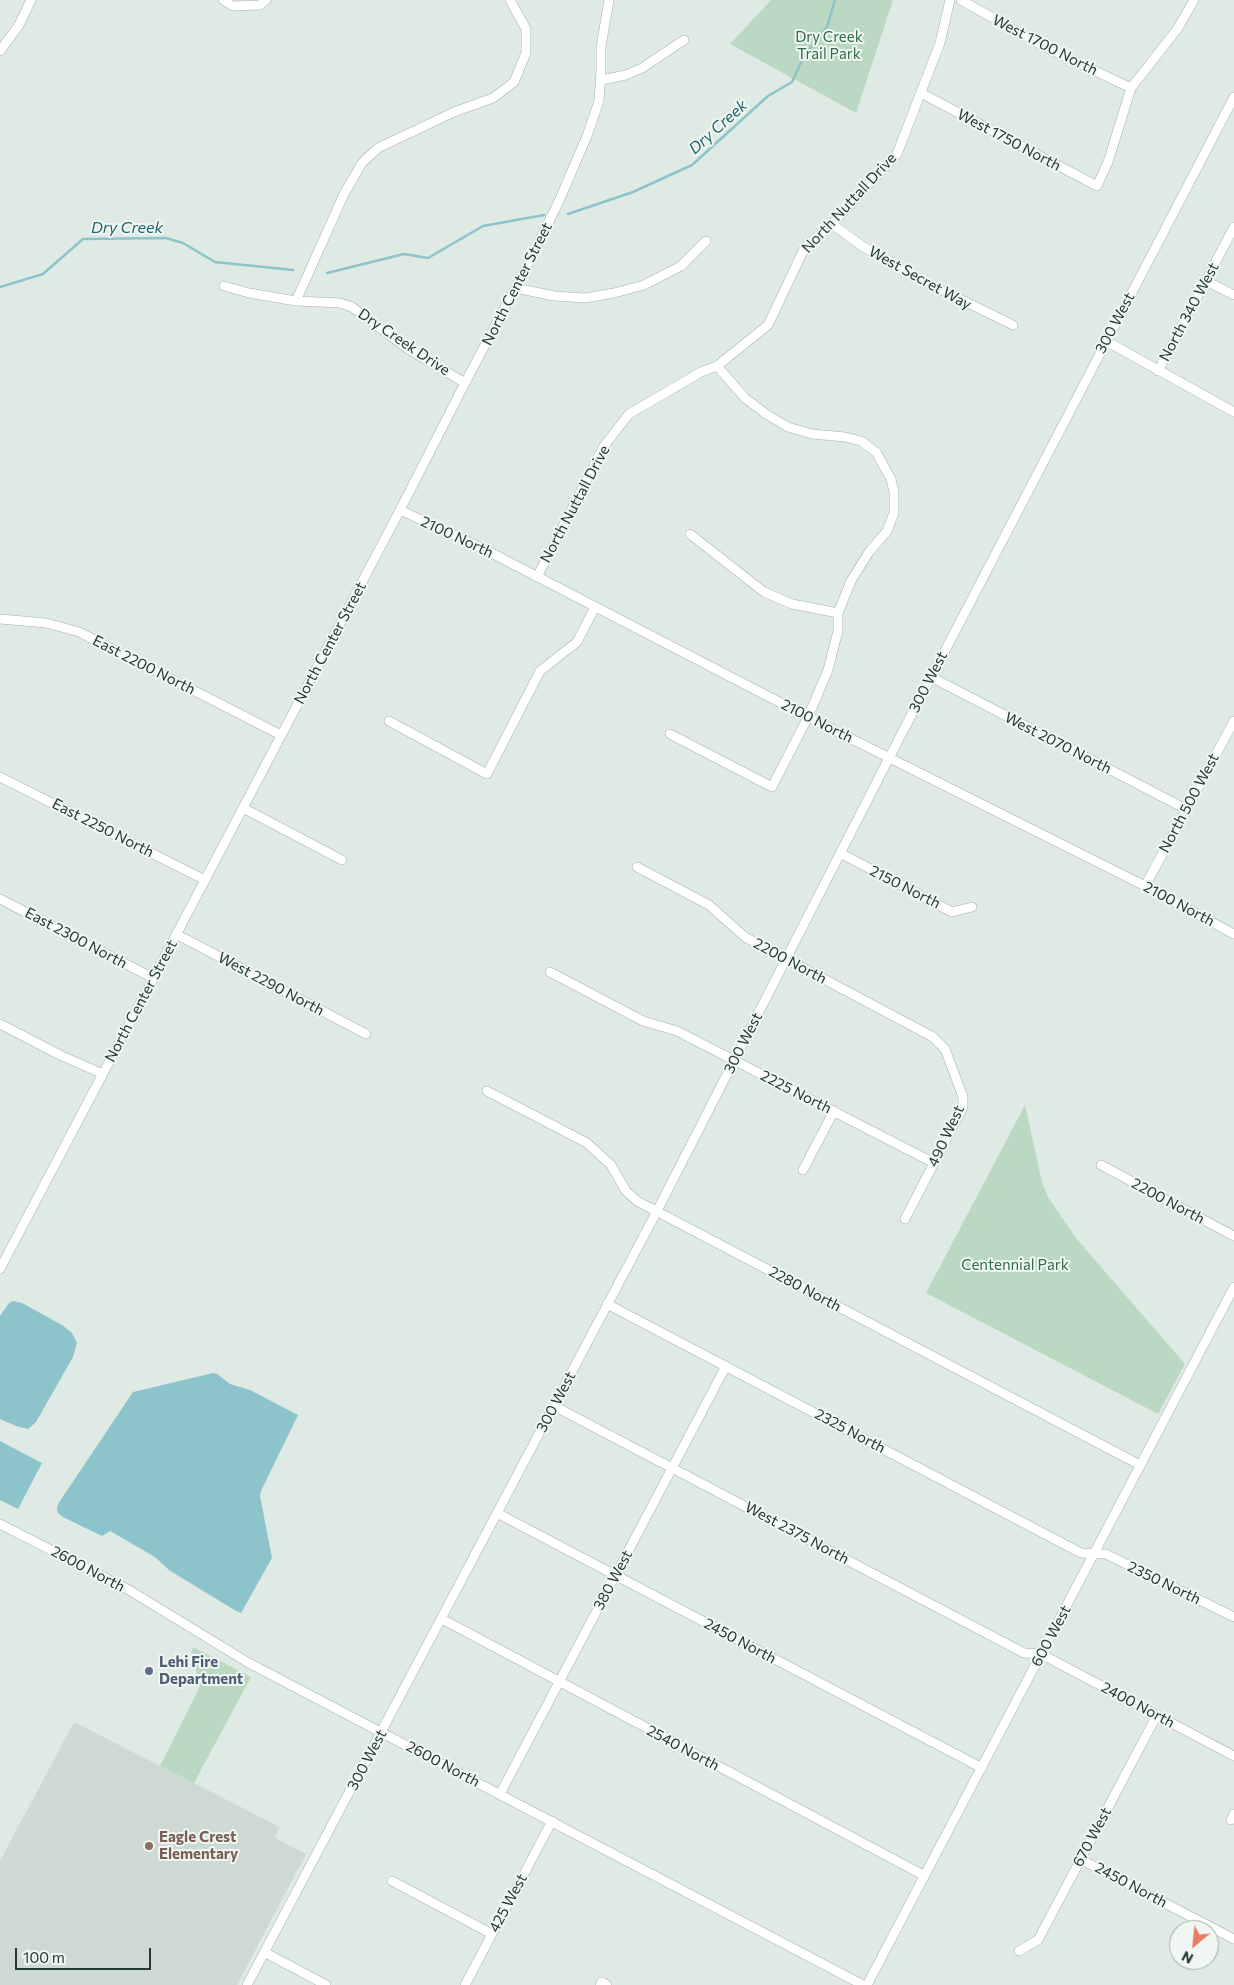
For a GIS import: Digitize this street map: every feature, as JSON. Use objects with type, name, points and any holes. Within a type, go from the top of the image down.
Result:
[{"type":"street","points":[[0,52],[19,25],[31,0]]},
{"type":"street","points":[[223,0],[233,6],[260,5],[266,0]]},
{"type":"street","points":[[296,301],[344,194],[362,163],[378,148],[454,112],[493,98],[514,82],[526,53],[526,29],[510,0]]},
{"type":"street","name":"North Center Street","points":[[0,1269],[400,510],[516,288],[563,192],[587,136],[598,102],[601,80],[601,47],[609,0]]},
{"type":"street","name":"North Nuttall Drive","points":[[537,577],[604,446],[629,414],[701,372],[717,366],[768,325],[805,247],[832,224],[897,154],[940,42],[950,0]]},
{"type":"street","name":"West 1700 North","points":[[961,0],[1045,47],[1131,88]]},
{"type":"street","points":[[1131,88],[1178,28],[1194,0]]},
{"type":"street","points":[[601,80],[626,75],[642,68],[684,40]]},
{"type":"street","name":"West 1750 North","points":[[921,93],[1097,186],[1108,162],[1131,88]]},
{"type":"street","name":"300 West","points":[[247,1985],[657,1211],[889,758],[1234,97]]},
{"type":"street","name":"West Secret Way","points":[[832,224],[862,246],[927,284],[1013,325]]},
{"type":"street","name":"North 340 West","points":[[1158,371],[1234,227]]},
{"type":"street","points":[[516,288],[554,296],[585,298],[614,293],[644,285],[681,266],[706,241]]},
{"type":"street","points":[[1206,281],[1234,295]]},
{"type":"street","name":"Dry Creek Drive","points":[[224,286],[249,293],[296,301],[340,303],[352,307],[408,349],[465,383]]},
{"type":"street","points":[[1106,340],[1158,371],[1234,412]]},
{"type":"street","points":[[670,734],[772,787],[808,717],[828,670],[838,631],[838,613],[851,581],[869,552],[887,531],[894,513],[894,492],[891,479],[876,452],[861,441],[845,437],[812,434],[788,427],[766,414],[745,398],[717,366]]},
{"type":"street","name":"2100 North","points":[[400,510],[537,577],[808,717],[1145,886],[1234,934]]},
{"type":"street","points":[[690,534],[764,592],[792,604],[838,613]]},
{"type":"street","points":[[389,721],[487,774],[540,671],[577,642],[595,607]]},
{"type":"street","name":"East 2200 North","points":[[0,619],[46,623],[79,632],[281,736]]},
{"type":"street","name":"West 2070 North","points":[[931,677],[1186,809]]},
{"type":"street","name":"North 500 West","points":[[1145,886],[1234,721]]},
{"type":"street","name":"East 2250 North","points":[[0,777],[204,880]]},
{"type":"street","points":[[243,808],[342,860]]},
{"type":"street","name":"2150 North","points":[[840,853],[952,912],[972,907]]},
{"type":"street","name":"2200 North","points":[[637,867],[709,905],[745,937],[934,1036],[946,1049]]},
{"type":"street","name":"East 2300 North","points":[[0,899],[152,978]]},
{"type":"street","name":"West 2290 North","points":[[176,934],[366,1034]]},
{"type":"street","name":"2225 North","points":[[550,972],[643,1021],[677,1031],[934,1163]]},
{"type":"street","points":[[0,1024],[62,1056],[103,1074]]},
{"type":"street","name":"490 West","points":[[905,1219],[962,1107],[963,1096],[946,1049]]},
{"type":"street","name":"2280 North","points":[[487,1091],[587,1143],[611,1165],[626,1190],[637,1201],[1140,1465]]},
{"type":"street","points":[[803,1170],[834,1111]]},
{"type":"street","name":"2200 North","points":[[1101,1165],[1234,1236]]},
{"type":"street","name":"600 West","points":[[865,1985],[925,1876],[1234,1287]]},
{"type":"street","name":"2325 North","points":[[607,1304],[1081,1553],[1094,1554]]},
{"type":"street","name":"380 West","points":[[500,1794],[726,1366]]},
{"type":"street","name":"West 2375 North","points":[[554,1406],[1024,1653],[1041,1654]]},
{"type":"street","name":"2450 North","points":[[497,1513],[982,1768]]},
{"type":"street","name":"2600 North","points":[[0,1524],[128,1590],[248,1662],[865,1985]]},
{"type":"street","name":"2350 North","points":[[1094,1554],[1106,1554],[1234,1617]]},
{"type":"street","name":"2540 North","points":[[442,1618],[925,1876]]},
{"type":"street","name":"2400 North","points":[[1041,1654],[1234,1756]]},
{"type":"street","name":"670 West","points":[[1019,1951],[1038,1940],[1157,1715]]},
{"type":"street","name":"425 West","points":[[464,1985],[552,1821]]},
{"type":"street","name":"2450 North","points":[[1080,1859],[1234,1939]]},
{"type":"street","points":[[392,1881],[492,1934]]},
{"type":"street","points":[[264,1952],[326,1985]]},
{"type":"shaded area","name":"Eagle Crest Elementary","points":[[74,1722],[280,1827],[275,1838],[306,1854],[237,1985],[0,1985],[0,1861]]},
{"type":"green space","name":"Dry Creek Trail Park","points":[[771,0],[893,0],[856,113],[730,44]]},
{"type":"green space","name":"Centennial Park","points":[[1025,1105],[1042,1182],[1048,1197],[1076,1238],[1185,1364],[1158,1414],[926,1293]]},
{"type":"green space","points":[[193,1647],[251,1677],[194,1783],[160,1766],[200,1686],[191,1652]]},
{"type":"water","points":[[13,1301],[22,1303],[62,1325],[72,1333],[77,1343],[73,1357],[36,1422],[28,1429],[0,1419],[0,1316],[9,1303]]},
{"type":"water","points":[[213,1373],[230,1384],[250,1390],[298,1415],[260,1496],[272,1558],[241,1613],[169,1570],[155,1557],[110,1531],[102,1536],[63,1517],[58,1513],[57,1509],[58,1504],[133,1392]]},
{"type":"water","points":[[0,1441],[42,1463],[18,1509],[0,1500]]},
{"type":"waterway","name":"Dry Creek","points":[[568,214],[633,192],[692,165],[768,96],[792,82],[804,56],[827,27],[835,0]]},
{"type":"waterway","name":"Dry Creek","points":[[327,273],[404,254],[428,258],[483,226],[544,215]]},
{"type":"waterway","name":"Dry Creek","points":[[0,287],[43,274],[83,239],[166,238],[183,243],[215,262],[293,270]]},
{"type":"place","name":"Lehi Fire Department","points":[[149,1671]]},
{"type":"place","name":"Eagle Crest Elementary","points":[[149,1846]]}]
